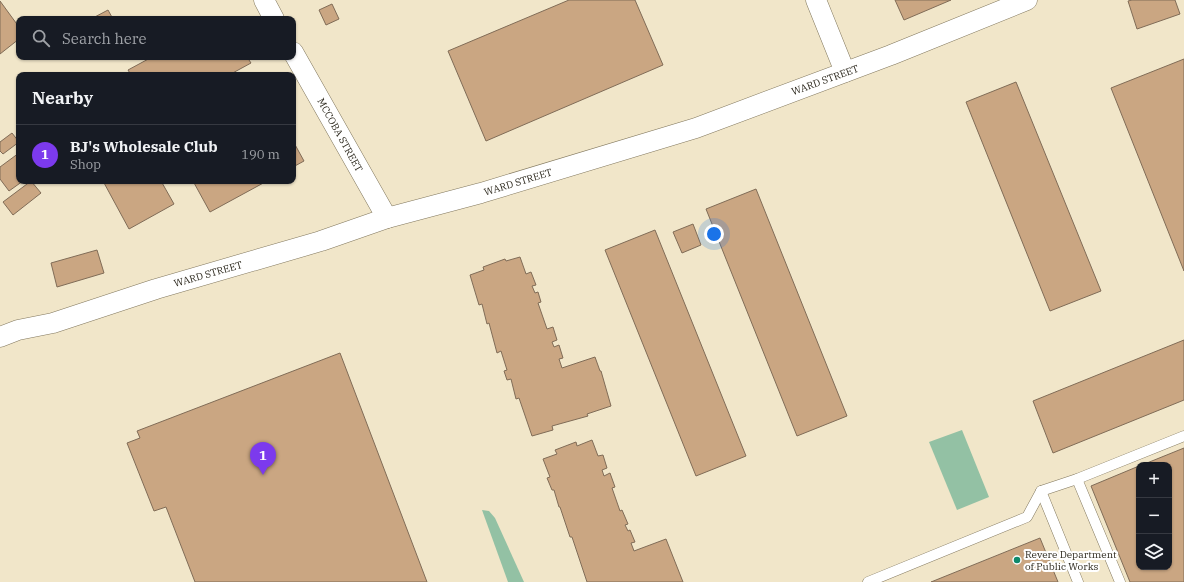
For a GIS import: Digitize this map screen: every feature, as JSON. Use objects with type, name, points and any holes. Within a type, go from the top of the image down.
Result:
[{"type":"street","points":[[264,0],[272,16]]},
{"type":"street","points":[[816,0],[845,72]]},
{"type":"street","name":"WARD STREET","points":[[0,337],[18,330],[53,323],[156,289],[321,241],[387,218],[495,189],[696,128],[845,72],[1016,2]]},
{"type":"street","name":"MCCOBA STREET","points":[[296,57],[387,218]]},
{"type":"lane","points":[[868,582],[1027,517],[1041,492],[1184,436]]},
{"type":"lane","points":[[1077,479],[1120,582]]},
{"type":"lane","points":[[1041,492],[1078,582]]},
{"type":"green space","points":[[962,430],[989,497],[957,510],[929,442]]},
{"type":"green space","points":[[482,510],[489,511],[495,518],[524,582],[508,582]]},
{"type":"building","points":[[569,0],[635,0],[663,65],[486,141],[448,51]]},
{"type":"building","points":[[895,0],[951,0],[904,20]]},
{"type":"building","points":[[1175,0],[1180,14],[1137,29],[1128,1]]},
{"type":"building","points":[[0,1],[16,23],[16,41],[0,54]]},
{"type":"building","points":[[332,4],[339,19],[326,25],[319,10]]},
{"type":"building","points":[[108,10],[111,16],[97,16]]},
{"type":"building","points":[[1184,59],[1184,271],[1111,88]]},
{"type":"building","points":[[146,60],[249,60],[251,63],[234,72],[129,72],[128,70]]},
{"type":"building","points":[[1016,82],[1101,291],[1050,311],[966,102]]},
{"type":"building","points":[[12,133],[16,138],[16,144],[3,154],[0,151],[0,142]]},
{"type":"building","points":[[296,146],[304,161],[296,165]]},
{"type":"building","points":[[16,155],[16,184],[19,184],[9,191],[0,179],[0,167]]},
{"type":"building","points":[[27,184],[34,184],[41,193],[13,215],[3,202]]},
{"type":"building","points":[[105,184],[163,184],[174,204],[129,229]]},
{"type":"building","points":[[195,184],[261,184],[210,212]]},
{"type":"building","points":[[756,189],[847,416],[797,436],[706,209]]},
{"type":"building","points":[[693,224],[701,245],[682,253],[673,232]]},
{"type":"building","points":[[655,230],[746,456],[696,476],[605,250]]},
{"type":"building","points":[[97,250],[104,273],[57,287],[51,263]]},
{"type":"building","points":[[520,257],[526,274],[531,272],[536,285],[532,286],[535,293],[538,292],[541,302],[538,303],[547,329],[553,327],[557,340],[552,342],[554,347],[559,345],[563,358],[559,359],[562,368],[595,357],[601,371],[611,406],[587,414],[588,416],[552,426],[553,430],[532,436],[519,398],[516,399],[511,379],[507,380],[504,371],[507,370],[501,351],[497,353],[489,323],[487,324],[482,304],[479,305],[470,275],[484,270],[483,267],[505,259],[506,261]]},
{"type":"building","points":[[1184,340],[1184,400],[1053,453],[1033,401]]},
{"type":"building","points":[[340,353],[427,582],[195,582],[166,507],[154,511],[127,443],[140,438],[137,431]]},
{"type":"building","points":[[592,440],[598,456],[603,455],[607,468],[602,470],[604,476],[610,473],[615,487],[612,488],[620,511],[622,510],[628,524],[625,525],[628,531],[630,530],[635,542],[631,543],[634,551],[666,539],[683,582],[587,582],[554,490],[552,490],[547,478],[550,477],[543,459],[557,454],[555,450],[576,442],[577,446]]},
{"type":"building","points":[[1184,448],[1184,582],[1130,582],[1091,486],[1136,467],[1136,570],[1172,570],[1172,462],[1149,462]]},
{"type":"building","name":"Revere Department of Public Works","points":[[1040,538],[1058,582],[931,582]]},
{"type":"place","name":"BJ's Wholesale Club","points":[[263,475]]},
{"type":"place","name":"Revere Department of Public Works","points":[[1017,560]]}]
